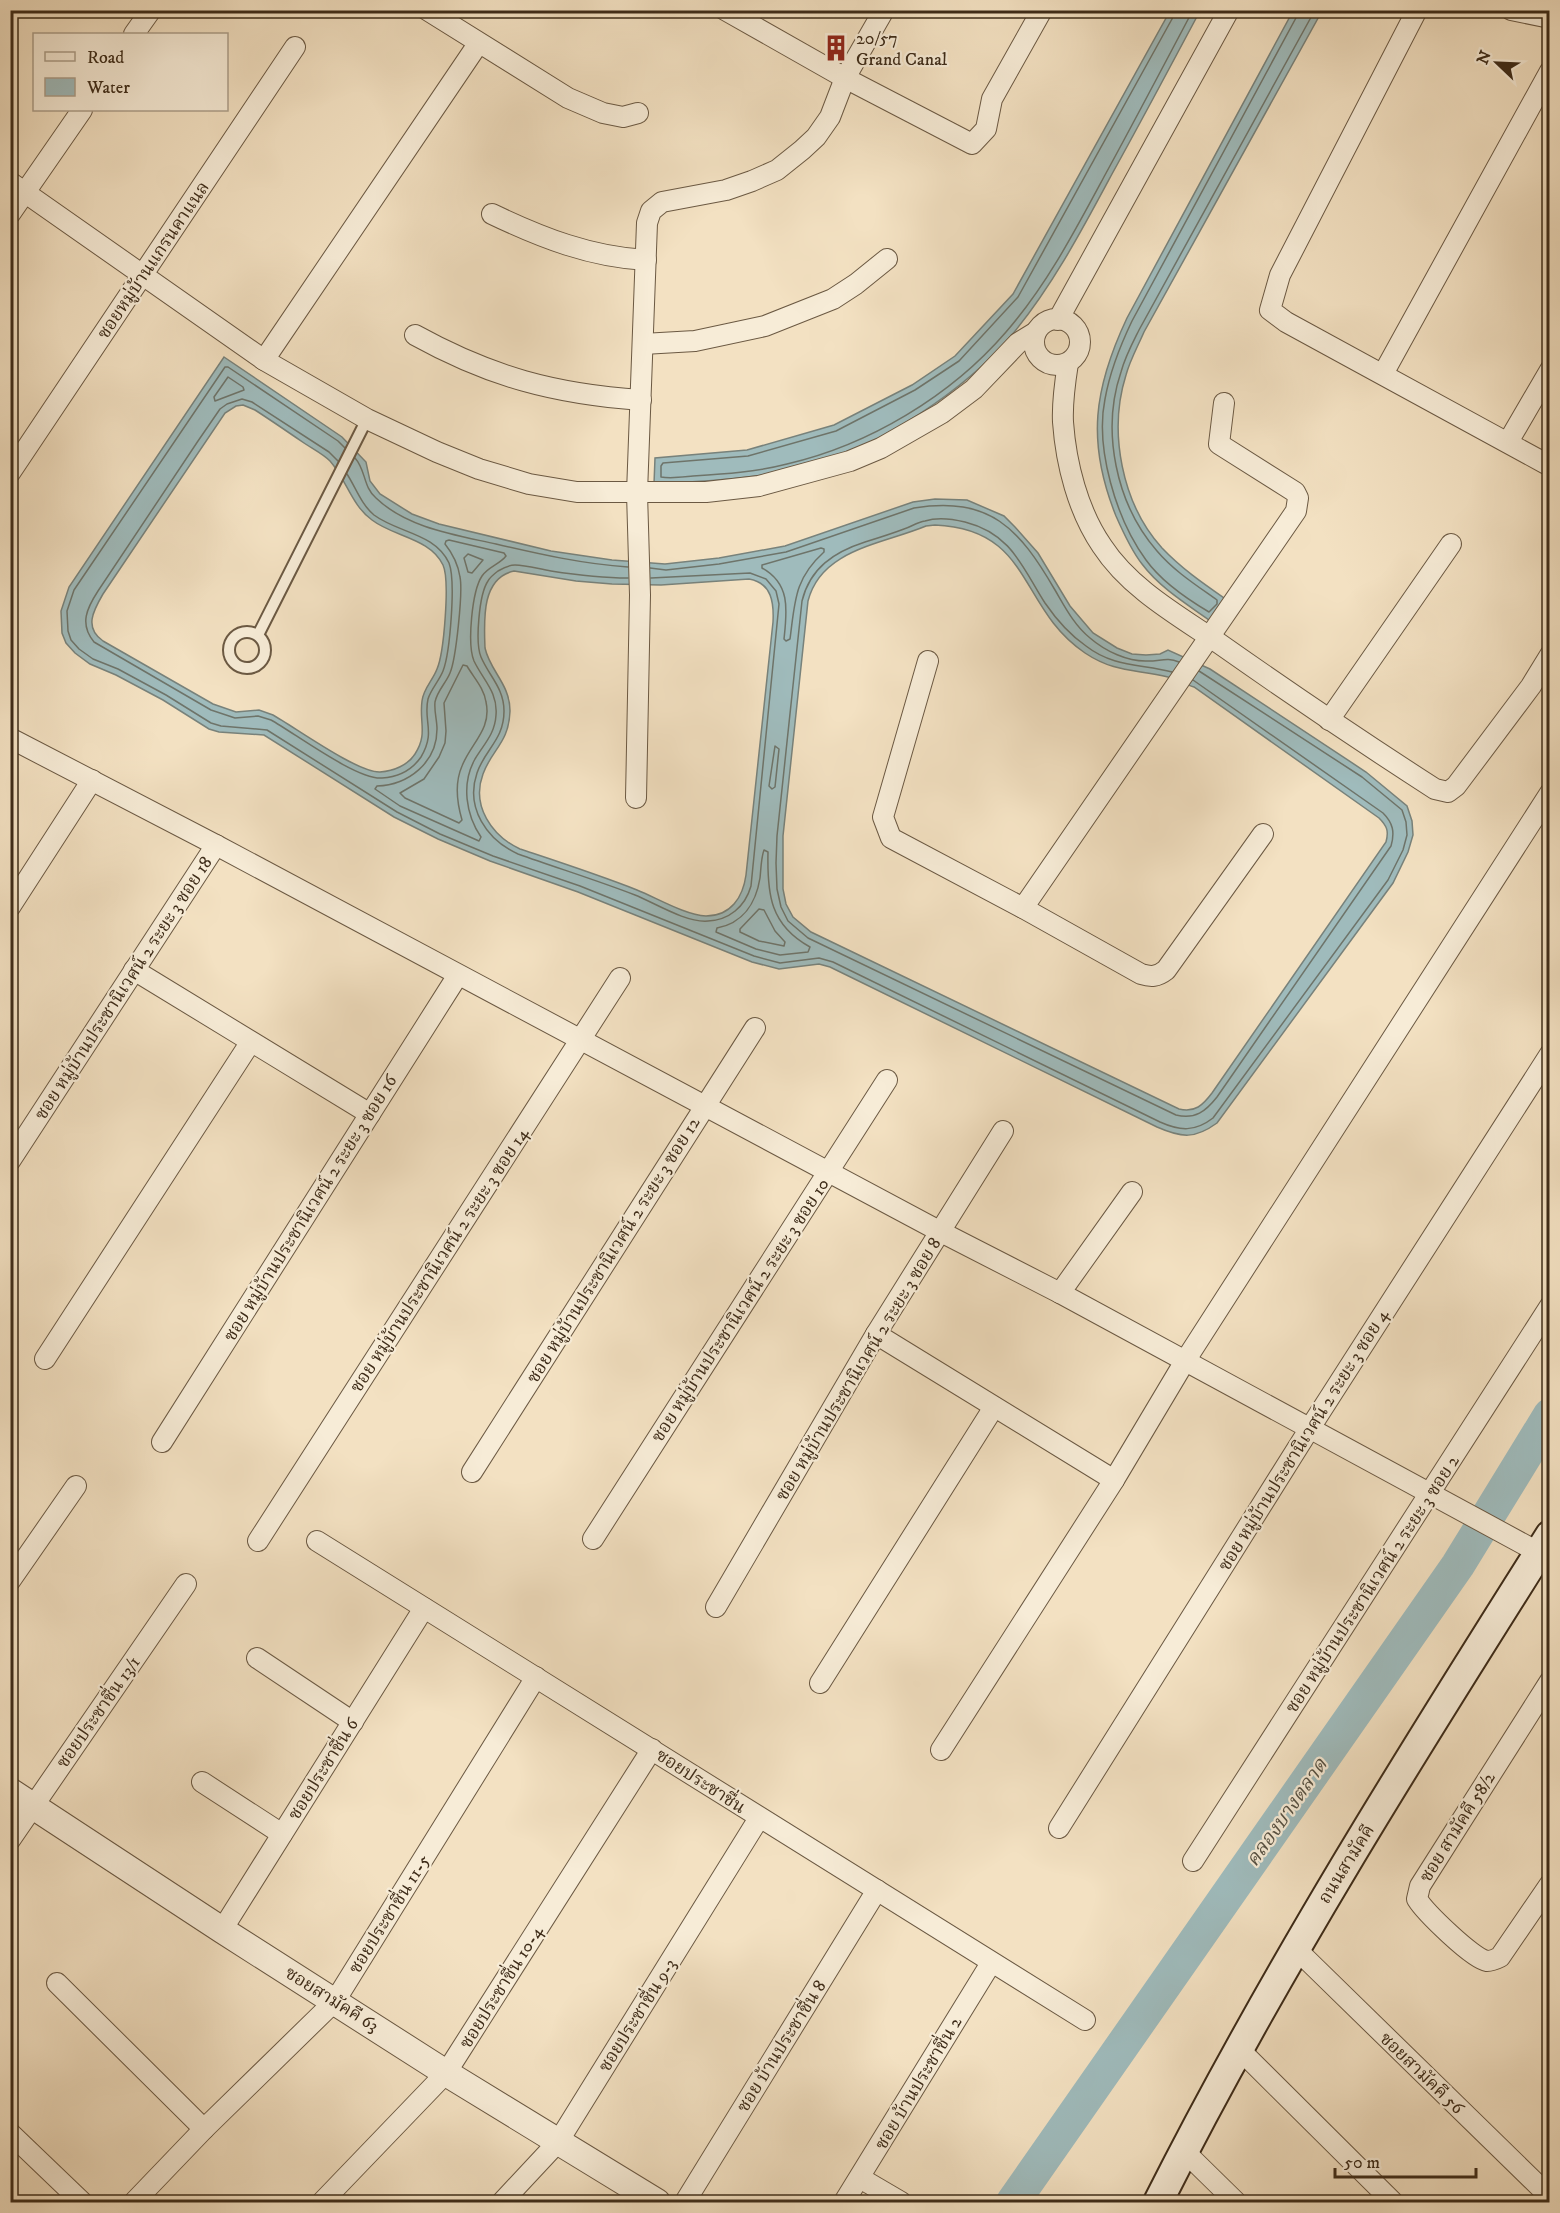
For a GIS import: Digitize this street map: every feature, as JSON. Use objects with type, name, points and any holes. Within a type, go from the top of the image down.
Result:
[{"type":"main road","name":"ถนนสามัคคี","points":[[1158,2202],[1295,1948],[1546,1548]]},
{"type":"street","points":[[135,33],[151,10]]},
{"type":"street","points":[[427,10],[478,44],[580,104],[603,113],[623,117],[638,113]]},
{"type":"street","points":[[636,798],[640,595],[637,493],[647,223],[651,211],[662,202],[726,190],[777,170],[816,137],[830,117],[845,78],[884,10]]},
{"type":"street","points":[[727,11],[845,78],[972,144],[986,129],[992,99],[1042,10]]},
{"type":"street","points":[[1058,320],[1229,10]]},
{"type":"street","points":[[1417,10],[1280,275],[1270,310],[1286,322],[1550,466]]},
{"type":"street","points":[[1511,10],[1550,18]]},
{"type":"street","points":[[264,360],[478,44]]},
{"type":"street","name":"ซอยหมู่บ้านแกรนคาแนล","points":[[10,473],[295,47]]},
{"type":"street","points":[[1383,374],[1550,71]]},
{"type":"street","points":[[10,214],[17,187],[81,111]]},
{"type":"street","points":[[17,187],[264,360],[367,420],[469,465],[529,484],[577,492],[706,492],[759,486],[850,461],[881,448],[942,413],[974,389],[1018,343],[1036,332],[1043,324],[1058,320],[1068,322],[1078,335],[1078,351],[1068,363],[1063,420],[1072,475],[1090,528],[1102,548],[1122,571],[1155,600],[1329,720],[1435,789],[1448,792],[1456,786],[1532,686],[1550,655]]},
{"type":"street","points":[[492,214],[541,236],[586,252],[616,258],[646,260]]},
{"type":"street","points":[[643,344],[695,341],[765,326],[833,299],[887,259]]},
{"type":"street","points":[[1036,332],[1034,344],[1037,355],[1045,363],[1056,366],[1068,363]]},
{"type":"street","points":[[415,335],[446,352],[496,374],[567,393],[641,400]]},
{"type":"street","points":[[1508,442],[1550,370]]},
{"type":"street","points":[[1023,908],[1296,511],[1298,498],[1295,492],[1219,444],[1224,403]]},
{"type":"street","points":[[1329,720],[1451,543]]},
{"type":"street","points":[[928,661],[883,817],[891,838],[1141,974],[1151,977],[1166,970],[1263,834]]},
{"type":"street","points":[[10,738],[1060,1293],[1461,1512],[1501,1532],[1546,1548]]},
{"type":"street","points":[[10,907],[92,780]]},
{"type":"street","points":[[941,1750],[1114,1480],[1185,1361],[1550,793]]},
{"type":"street","name":"ซอย หมู่บ้านประชานิเวศน์ 2 ระยะ 3 ซอย 18","points":[[10,1161],[216,845]]},
{"type":"street","points":[[134,970],[250,1043],[370,1114]]},
{"type":"street","name":"ซอย หมู่บ้านประชานิเวศน์ 2 ระยะ 3 ซอย 16","points":[[162,1442],[459,975]]},
{"type":"street","name":"ซอย หมู่บ้านประชานิเวศน์ 2 ระยะ 3 ซอย 14","points":[[258,1542],[620,978]]},
{"type":"street","name":"ซอย หมู่บ้านประชานิเวศน์ 2 ระยะ 3 ซอย 12","points":[[472,1472],[755,1028]]},
{"type":"street","points":[[45,1359],[250,1043]]},
{"type":"street","name":"ซอย หมู่บ้านประชานิเวศน์ 2 ระยะ 3 ซอย 4","points":[[1059,1828],[1310,1428],[1550,1054]]},
{"type":"street","name":"ซอย หมู่บ้านประชานิเวศน์ 2 ระยะ 3 ซอย 10","points":[[593,1539],[887,1080]]},
{"type":"street","name":"ซอย หมู่บ้านประชานิเวศน์ 2 ระยะ 3 ซอย 8","points":[[716,1607],[876,1334],[1003,1131]]},
{"type":"street","points":[[1060,1293],[1132,1192]]},
{"type":"street","name":"ซอย หมู่บ้านประชานิเวศน์ 2 ระยะ 3 ซอย 2","points":[[1193,1861],[1550,1306]]},
{"type":"street","points":[[876,1334],[1114,1480]]},
{"type":"street","points":[[820,1683],[994,1407]]},
{"type":"street","points":[[10,1581],[76,1486]]},
{"type":"street","name":"ซอยประชาชื่น","points":[[316,1541],[1085,2020]]},
{"type":"street","name":"ซอยประชาชื่น 13/1","points":[[10,1840],[186,1584]]},
{"type":"street","name":"ซอยประชาชื่น 6","points":[[222,1930],[424,1608]]},
{"type":"street","points":[[257,1658],[353,1722]]},
{"type":"street","name":"ซอยประชาชื่น 11-5","points":[[134,2202],[204,2129],[335,2001],[536,1677]]},
{"type":"street","name":"ซอย สามัคคี 58/2","points":[[1550,1681],[1420,1886],[1417,1899],[1470,1952],[1488,1961],[1500,1957],[1550,1884]]},
{"type":"street","name":"ซอยประชาชื่น 10-4","points":[[322,2202],[446,2073],[652,1749]]},
{"type":"street","points":[[202,1782],[282,1834]]},
{"type":"street","name":"ซอยสามัคคี 63","points":[[10,1791],[446,2073],[657,2202]]},
{"type":"street","name":"ซอยประชาชื่น 9-3","points":[[502,2202],[558,2142],[759,1818]]},
{"type":"street","name":"ซอย บ้านประชาชื่น 8","points":[[685,2202],[877,1890]]},
{"type":"street","name":"ซอยสามัคคี 56","points":[[1295,1948],[1550,2197]]},
{"type":"street","name":"ซอย บ้านประชาชื่น 2","points":[[844,2202],[991,1963]]},
{"type":"street","points":[[57,1983],[204,2129]]},
{"type":"street","points":[[1239,2049],[1393,2202]]},
{"type":"street","points":[[10,2133],[82,2202]]},
{"type":"street","points":[[1184,2151],[1236,2202]]},
{"type":"street","points":[[860,2178],[901,2202]]},
{"type":"lane","points":[[258,635],[367,420]]},
{"type":"water","points":[[1170,11],[1200,11],[1066,258],[1026,317],[992,356],[946,396],[920,414],[893,430],[838,456],[792,470],[733,479],[654,484],[655,458],[747,450],[834,425],[912,385],[955,356],[1013,294]]},
{"type":"water","points":[[1293,11],[1322,11],[1144,332],[1128,369],[1121,397],[1118,420],[1119,443],[1128,489],[1148,530],[1162,548],[1193,576],[1227,600],[1212,622],[1175,596],[1149,573],[1131,547],[1116,516],[1100,464],[1098,416],[1101,392],[1107,368],[1127,318]]},
{"type":"water","points":[[224,357],[342,437],[366,462],[370,481],[380,494],[412,514],[439,524],[551,551],[612,560],[665,564],[719,558],[785,546],[913,502],[935,499],[967,500],[1004,516],[1015,527],[1038,553],[1070,606],[1093,633],[1117,648],[1132,654],[1160,654],[1168,650],[1210,669],[1366,772],[1407,806],[1412,821],[1413,835],[1408,852],[1393,883],[1217,1123],[1202,1132],[1181,1135],[1157,1127],[830,967],[819,964],[779,969],[752,962],[438,839],[394,817],[264,735],[219,732],[209,729],[163,700],[90,664],[75,653],[66,643],[62,633],[61,611],[69,587]],"holes":[[[243,405],[255,410],[327,458],[336,468],[354,500],[365,514],[381,526],[421,543],[430,549],[443,565],[446,600],[440,661],[423,697],[422,734],[419,747],[412,758],[400,767],[380,772],[370,770],[327,749],[273,715],[259,710],[236,712],[213,704],[103,641],[94,631],[92,619],[103,594],[225,413],[236,406]],[[935,525],[967,530],[990,540],[1008,555],[1047,615],[1063,635],[1085,653],[1106,664],[1168,677],[1194,687],[1379,818],[1386,826],[1386,842],[1212,1093],[1194,1109],[1179,1109],[811,932],[793,917],[786,904],[783,889],[783,836],[808,601],[815,584],[826,570],[840,559],[873,544]],[[514,571],[576,581],[661,585],[749,579],[757,581],[767,589],[772,601],[773,622],[746,875],[739,898],[729,909],[706,916],[689,913],[623,884],[520,849],[493,828],[482,808],[480,786],[487,765],[507,731],[510,711],[507,693],[485,648],[484,626],[490,591],[503,575]]]},
{"type":"waterway","name":"คลองบางตลาด","points":[[1013,2202],[1458,1565],[1550,1415]]},
{"type":"place","name":"20/57 Grand Canal","points":[[836,48]]}]
